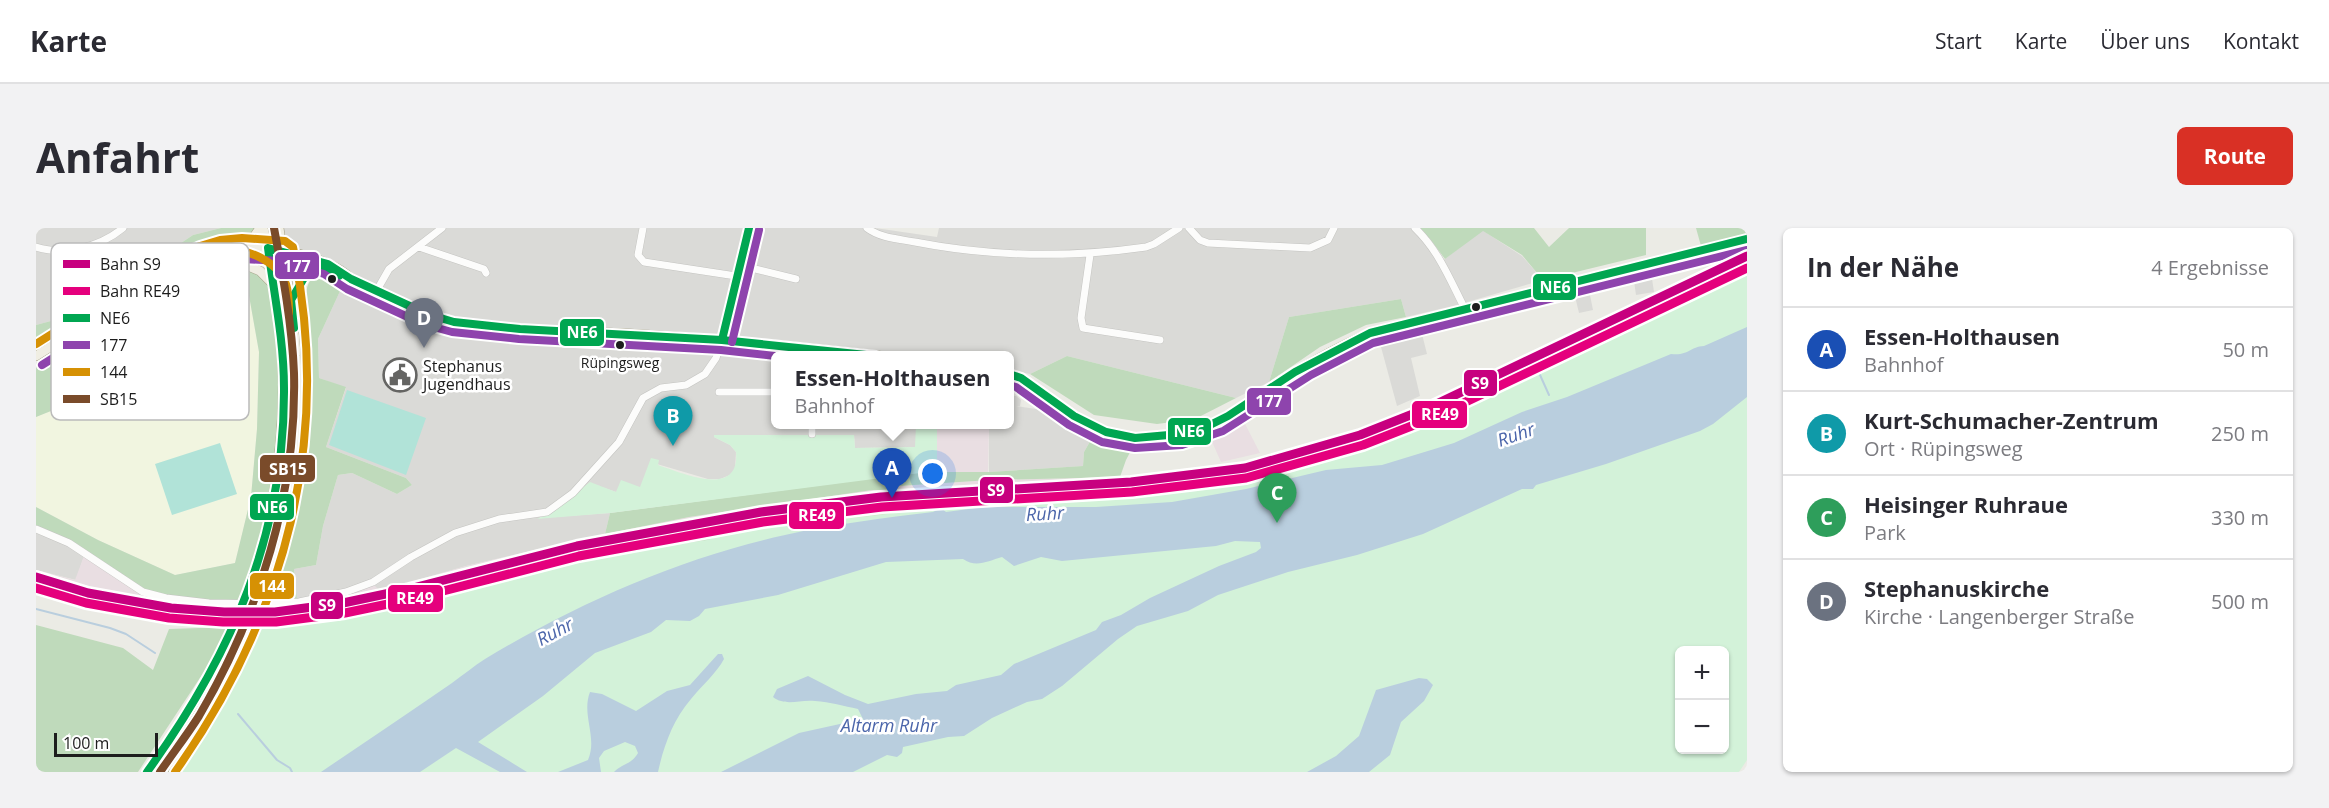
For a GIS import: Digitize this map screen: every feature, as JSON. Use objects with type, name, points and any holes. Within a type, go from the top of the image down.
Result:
[{"type":"main road","points":[[249,244],[262,228]]},
{"type":"main road","points":[[147,772],[194,706],[236,625],[246,600],[270,514],[282,430],[284,390],[275,286],[262,228]]},
{"type":"main road","points":[[162,772],[205,711],[226,674],[249,625],[283,514],[293,451],[297,379],[291,300],[279,228]]},
{"type":"main road","points":[[1014,376],[1021,378],[1093,427],[1115,435],[1137,438],[1189,433],[1228,416],[1328,352],[1370,333],[1747,239]]},
{"type":"main road","points":[[249,249],[328,264],[351,279]]},
{"type":"main road","points":[[249,255],[269,253]]},
{"type":"main road","points":[[283,255],[351,279],[428,314],[463,323],[722,339],[820,351]]},
{"type":"main road","points":[[249,266],[260,271],[275,286]]},
{"type":"main road","points":[[291,300],[304,278],[311,272],[321,270]]},
{"type":"main road","points":[[36,356],[51,347]]},
{"type":"street","points":[[96,243],[123,228]]},
{"type":"street","points":[[377,290],[389,268],[419,248],[442,228]]},
{"type":"street","points":[[643,228],[638,250],[644,262],[736,276]]},
{"type":"street","points":[[36,529],[69,543],[144,592],[155,596],[209,603],[271,604],[299,602],[346,592],[373,582],[411,557],[455,533],[499,519],[547,512],[573,493],[619,442],[643,398],[661,388],[686,384],[702,376],[716,358],[749,228]]},
{"type":"street","points":[[867,228],[881,235],[898,239],[964,250],[1005,254],[1090,255],[1146,247],[1179,228]]},
{"type":"street","points":[[1189,228],[1200,240],[1208,243],[1302,249],[1324,243],[1332,235],[1334,228]]},
{"type":"street","points":[[1416,228],[1444,265],[1465,309]]},
{"type":"street","points":[[36,247],[51,249]]},
{"type":"street","points":[[419,248],[484,269],[486,273]]},
{"type":"street","points":[[1090,255],[1081,318],[1083,328],[1160,340]]},
{"type":"street","points":[[739,265],[796,279]]},
{"type":"street","points":[[718,392],[771,392]]},
{"type":"street","points":[[812,429],[812,434]]},
{"type":"shaded area","points":[[36,228],[221,228],[193,235],[181,243],[51,243],[51,321],[36,325]]},
{"type":"shaded area","points":[[281,228],[875,228],[937,237],[939,228],[1413,228],[1441,262],[1482,230],[1522,256],[1543,280],[1406,317],[1401,299],[1289,317],[1269,382],[1236,398],[1067,356],[1030,374],[1014,371],[1014,351],[771,351],[771,429],[916,429],[916,447],[855,448],[854,435],[714,435],[730,445],[736,452],[735,469],[730,475],[720,479],[708,479],[657,464],[641,487],[616,492],[590,483],[539,518],[610,513],[605,534],[466,566],[379,591],[373,584],[297,600],[294,569],[316,565],[323,526],[338,475],[352,473],[397,494],[412,485],[406,478],[326,447],[346,388],[319,378],[318,339],[341,289],[291,268]]},
{"type":"shaded area","points":[[1747,254],[1747,267],[1702,291],[1398,430],[1362,444],[1248,473],[1189,484],[982,497],[934,506],[792,518],[762,526],[745,524],[578,555],[343,610],[272,621],[227,624],[169,616],[83,602],[36,588],[36,570],[75,580],[84,556],[141,591],[280,606],[373,584],[380,591],[466,566],[689,517],[872,490],[875,492],[899,486],[990,480],[1120,477],[1188,472],[1245,464],[1359,432],[1426,405],[1670,288]]},
{"type":"shaded area","points":[[1747,271],[1747,760],[1739,772],[167,772],[226,681],[254,622],[267,624],[348,614],[578,559],[707,540],[735,531],[880,515],[1005,497],[1141,496],[1250,477],[1363,451],[1518,384]]},
{"type":"shaded area","points":[[1651,272],[1654,292],[1636,295],[1633,274]]},
{"type":"shaded area","points":[[1588,285],[1593,310],[1579,313],[1573,288]]},
{"type":"shaded area","points":[[249,296],[259,352],[257,429],[251,497],[235,563],[175,575],[98,540],[36,507],[36,417],[51,411],[51,420],[249,420]]},
{"type":"shaded area","points":[[1422,334],[1427,354],[1411,358],[1420,396],[1397,406],[1381,347]]},
{"type":"shaded area","points":[[347,390],[426,418],[406,475],[329,445]]},
{"type":"shaded area","points":[[1014,396],[1021,400],[1020,406],[1016,406],[1036,409],[1050,403],[1096,431],[1084,452],[1083,466],[989,472],[989,429],[1014,429]]},
{"type":"shaded area","points":[[1242,418],[1260,453],[1221,462],[1209,435]]},
{"type":"shaded area","points":[[916,429],[937,429],[937,472],[610,513],[537,519],[548,514],[590,482],[616,492],[621,480],[640,487],[651,458],[659,460],[658,465],[694,477],[719,479],[729,475],[735,466],[736,452],[730,445],[714,435],[854,435],[855,448],[915,447]]},
{"type":"shaded area","points":[[937,429],[989,429],[988,472],[937,472]]},
{"type":"shaded area","points":[[220,443],[237,494],[172,515],[155,464]]},
{"type":"shaded area","points":[[36,531],[69,545],[84,556],[76,580],[36,570]]},
{"type":"green space","points":[[221,228],[255,228],[245,239],[212,243],[181,243],[193,235]]},
{"type":"green space","points":[[1418,228],[1534,228],[1549,247],[1569,228],[1646,228],[1646,255],[1543,280],[1522,255],[1483,231],[1445,259],[1430,239]]},
{"type":"green space","points":[[1696,228],[1747,228],[1747,235],[1701,246]]},
{"type":"green space","points":[[1747,267],[1747,303],[1683,355],[1246,489],[786,534],[784,521],[792,518],[858,510],[934,506],[982,497],[1189,484],[1302,460],[1362,444],[1398,430],[1702,291]]},
{"type":"green space","points":[[249,269],[268,284],[273,322],[280,335],[282,409],[269,513],[241,603],[167,597],[144,590],[36,527],[36,507],[98,540],[175,575],[235,563],[251,497],[257,429],[259,352],[249,296]]},
{"type":"green space","points":[[276,273],[280,273],[284,292],[293,392],[292,431],[281,504],[254,599],[250,600],[277,493],[285,439],[287,355]]},
{"type":"green space","points":[[312,278],[341,289],[318,339],[319,378],[346,387],[326,447],[406,478],[412,485],[397,494],[352,473],[338,475],[323,526],[316,565],[294,569],[297,600],[267,602],[291,512],[302,451],[309,358],[305,305],[308,285]]},
{"type":"green space","points":[[1401,299],[1406,317],[1366,325],[1320,347],[1269,382],[1289,317]]},
{"type":"green space","points":[[51,321],[51,344],[36,354],[36,325]]},
{"type":"green space","points":[[51,353],[51,411],[36,417],[36,363]]},
{"type":"green space","points":[[1067,356],[1236,398],[1195,419],[1157,424],[1094,415],[1030,374]]},
{"type":"green space","points":[[1096,431],[1137,439],[1120,477],[990,480],[899,486],[894,490],[872,490],[689,517],[605,534],[610,513],[920,472],[989,472],[1083,466],[1084,452]]},
{"type":"green space","points":[[784,521],[786,534],[272,631],[272,621],[343,610],[578,555],[745,524],[762,526]]},
{"type":"green space","points":[[36,625],[123,648],[153,670],[169,629],[229,627],[217,652],[138,772],[36,772]]},
{"type":"water","points":[[1747,327],[1747,397],[1713,424],[1700,431],[1606,464],[1536,485],[1533,489],[1522,489],[1423,534],[1357,555],[1288,572],[1218,595],[1188,611],[1137,626],[1062,686],[1042,699],[1027,702],[992,718],[964,736],[948,737],[903,747],[902,753],[897,757],[887,755],[853,772],[721,772],[799,733],[864,721],[858,709],[837,704],[809,701],[783,702],[773,697],[777,689],[808,676],[868,704],[916,694],[947,691],[956,685],[1001,675],[1014,664],[1096,630],[1102,622],[1121,615],[1150,598],[1219,566],[1256,552],[1261,548],[1260,542],[1235,541],[1216,546],[1062,561],[1041,557],[1014,566],[1002,557],[977,563],[963,559],[886,562],[778,595],[705,609],[690,621],[666,620],[651,632],[595,653],[543,696],[478,742],[527,772],[500,772],[456,748],[420,772],[321,772],[481,662],[520,639],[593,601],[707,556],[803,531],[933,512],[941,508],[946,512],[984,507],[1096,507],[1172,502],[1246,489],[1326,470],[1382,465],[1454,443],[1522,412],[1567,397],[1671,354],[1682,354],[1704,346]]},
{"type":"water","points":[[718,654],[722,654],[724,659],[679,715],[666,743],[658,772],[614,772],[633,760],[638,753],[635,746],[625,742],[604,751],[599,758],[601,772],[558,772],[588,760],[591,751],[587,709],[590,692],[602,694],[636,711],[667,691],[690,685]]},
{"type":"water","points":[[1419,678],[1427,679],[1433,685],[1424,701],[1401,722],[1390,755],[1369,772],[1307,772],[1336,756],[1359,736],[1376,690]]},
{"type":"waterway","points":[[1536,366],[1549,395]]},
{"type":"waterway","points":[[36,609],[110,628],[126,634],[155,653]]},
{"type":"waterway","points":[[238,714],[277,760],[290,768],[292,772]]},
{"type":"rail line","name":"S9","points":[[36,577],[88,593],[171,608],[224,612],[275,612],[343,603],[409,589],[577,546],[761,512],[881,497],[1131,482],[1245,468],[1360,435],[1428,408],[1747,256]]},
{"type":"rail line","name":"RE49","points":[[36,588],[86,603],[169,618],[223,622],[276,622],[345,613],[412,599],[579,556],[763,522],[882,507],[1132,492],[1246,478],[1363,445],[1432,418],[1747,268]]},
{"type":"transit line","name":"SB15","points":[[160,772],[199,716],[240,635],[257,593],[281,507],[289,463],[294,373],[289,318],[274,228]]},
{"type":"transit line","name":"NE6","points":[[722,340],[749,228]]},
{"type":"transit line","name":"177","points":[[732,342],[759,230]]},
{"type":"transit line","name":"144","points":[[175,772],[214,712],[246,651],[272,587],[291,522],[303,456],[307,388],[304,318],[293,247],[285,241],[242,238],[210,243]]},
{"type":"transit line","name":"NE6","points":[[1014,376],[1021,378],[1074,416],[1106,432],[1135,438],[1180,434],[1208,426],[1228,416],[1295,372],[1370,333],[1747,239]]},
{"type":"transit line","name":"NE6","points":[[147,772],[204,684],[228,638],[263,544],[275,494],[282,442],[284,370],[268,248],[328,264],[351,279],[427,314],[454,322],[520,329],[722,340],[828,351]]},
{"type":"transit line","name":"177","points":[[1014,386],[1069,425],[1102,442],[1135,448],[1182,445],[1223,431],[1311,375],[1373,343],[1747,250]]},
{"type":"transit line","name":"144","points":[[249,253],[267,261],[281,275],[286,284],[289,313]]},
{"type":"transit line","name":"177","points":[[249,259],[281,261],[324,274],[347,289],[423,324],[452,332],[519,339],[721,350],[771,356]]},
{"type":"transit line","name":"NE6","points":[[294,328],[291,300],[304,278],[311,272],[321,270],[339,276]]},
{"type":"transit line","name":"144","points":[[36,344],[51,334]]},
{"type":"transit line","name":"177","points":[[42,365],[51,359]]},
{"type":"place","name":"Rüpingsweg","points":[[620,345]]},
{"type":"place","name":"Stephanuskirche","points":[[424,348]]},
{"type":"place","name":"Stephanus Jugendhaus","points":[[400,375]]},
{"type":"place","name":"Kurt-Schumacher-Zentrum","points":[[673,446]]},
{"type":"place","name":"Essen-Holthausen","points":[[892,498]]},
{"type":"place","name":"Heisinger Ruhraue","points":[[1277,523]]},
{"type":"water label","name":"Ruhr","points":[[1516,435]]},
{"type":"water label","name":"Ruhr","points":[[1045,514]]},
{"type":"water label","name":"Ruhr","points":[[555,632]]},
{"type":"water label","name":"Altarm Ruhr","points":[[889,726]]}]
